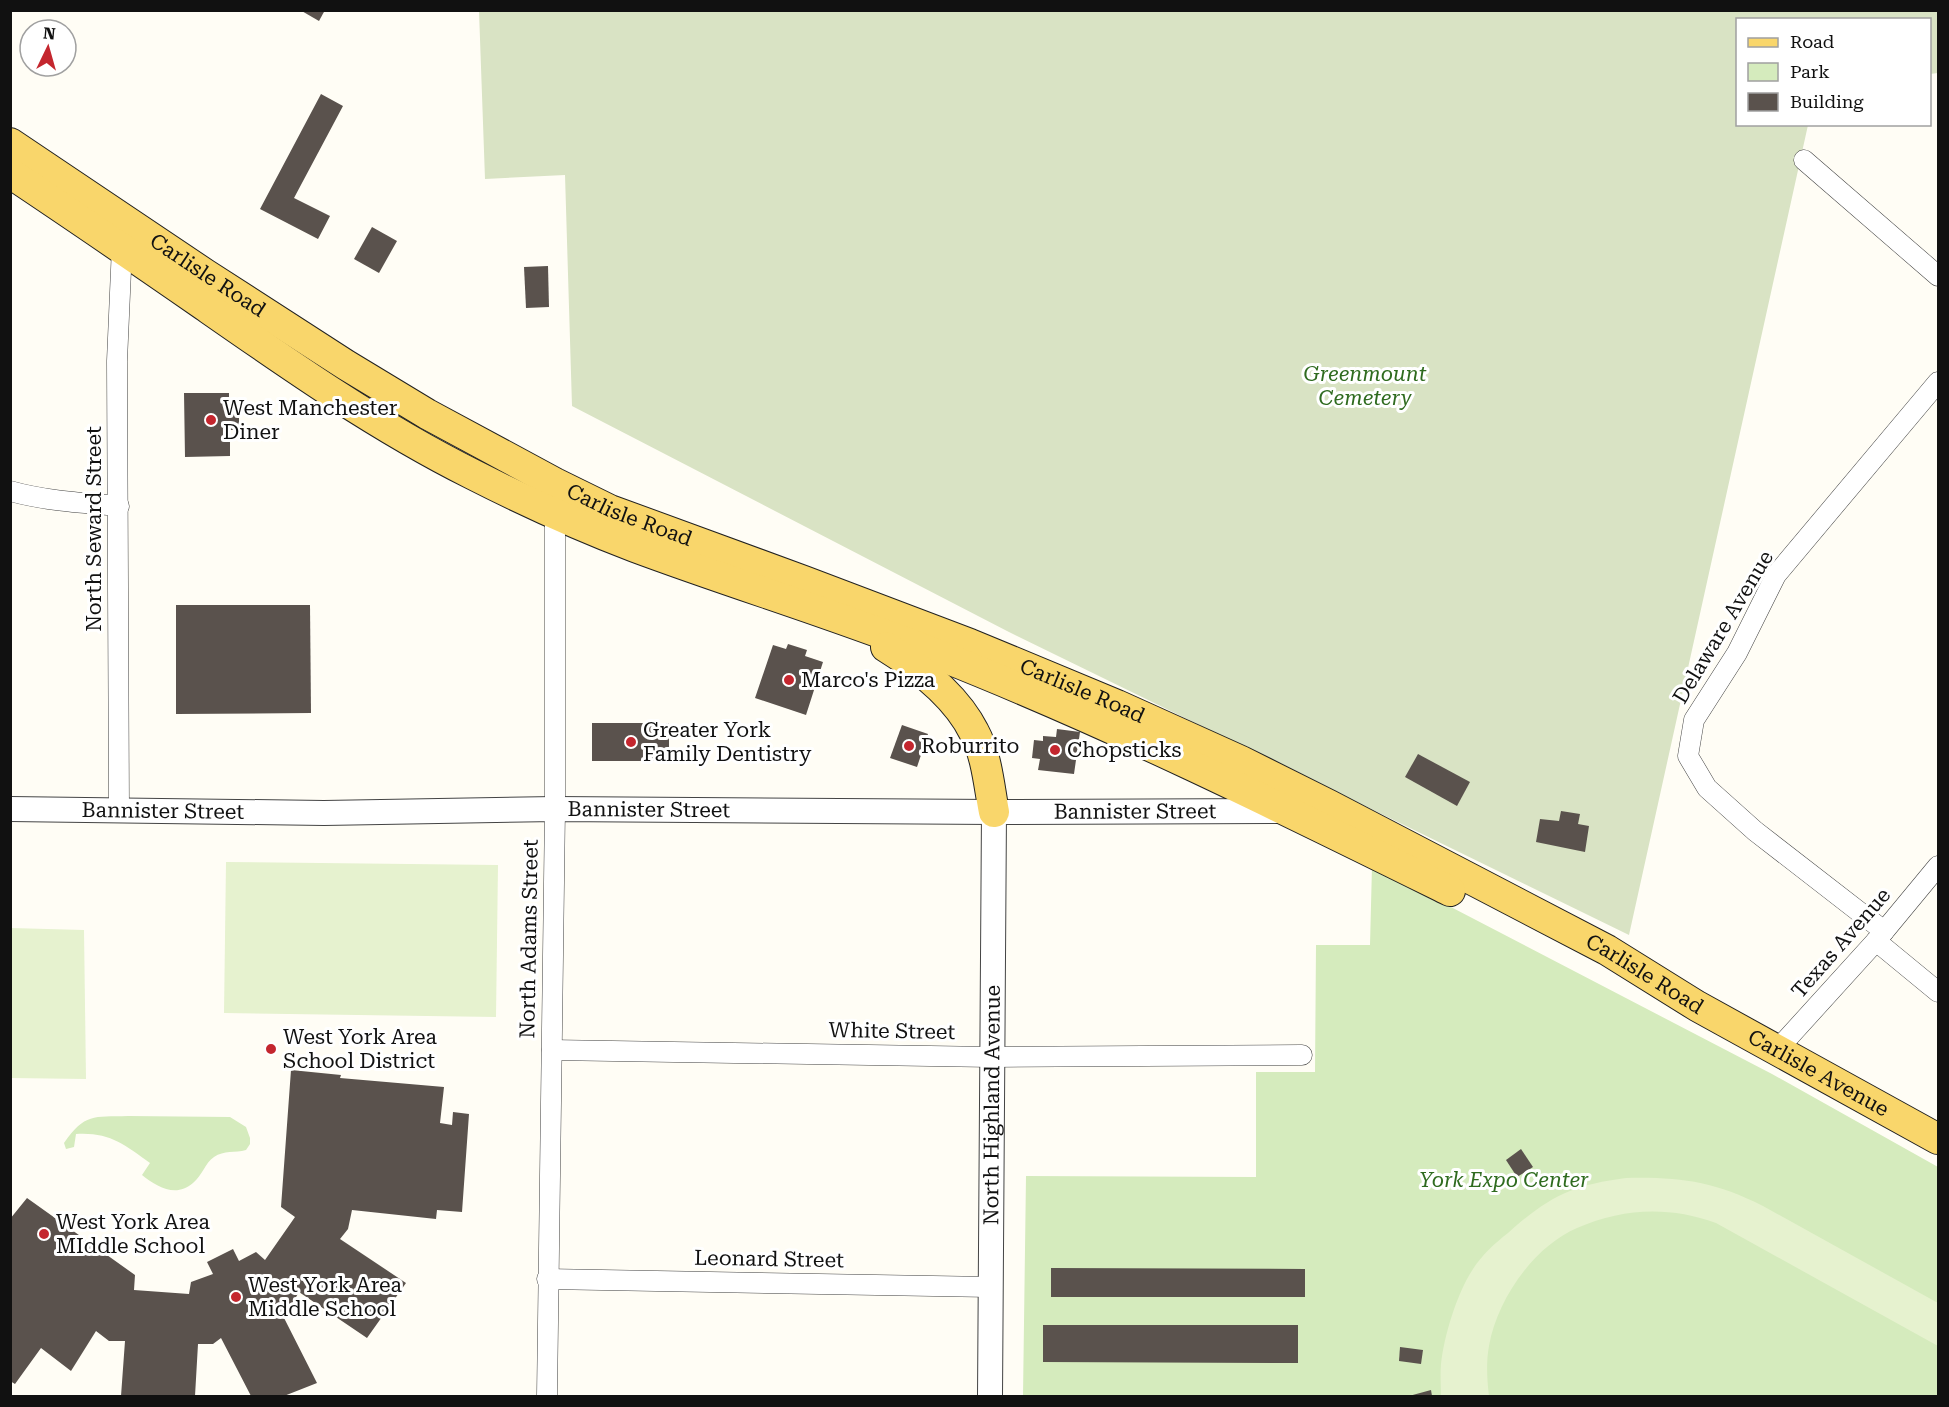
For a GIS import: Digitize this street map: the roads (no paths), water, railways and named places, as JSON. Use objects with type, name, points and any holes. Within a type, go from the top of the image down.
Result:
[{"type":"main road","name":"Carlisle Road","points":[[10,143],[345,365],[427,414],[555,483],[610,510],[937,632],[1117,705],[1241,762],[1428,856],[1606,950],[1697,1006]]},
{"type":"main road","name":"Carlisle Road","points":[[10,173],[318,385],[390,430],[470,473],[555,514],[630,545],[937,654],[1127,734],[1289,811],[1597,964],[1697,1006]]},
{"type":"main road","points":[[844,621],[908,660],[939,687],[963,713],[975,733],[985,764],[994,812]]},
{"type":"main road","points":[[1289,811],[1311,811],[1331,816],[1428,856]]},
{"type":"main road","name":"Carlisle Avenue","points":[[1697,1006],[1938,1140]]},
{"type":"street","points":[[1804,160],[1938,276]]},
{"type":"street","name":"North Seward Street","points":[[119,811],[117,361],[122,248]]},
{"type":"street","name":"Delaware Avenue","points":[[1938,382],[1776,575],[1737,653],[1694,720],[1688,756],[1707,788],[1880,936],[1938,992]]},
{"type":"street","name":"North Adams Street","points":[[547,1396],[555,809],[555,483]]},
{"type":"street","points":[[10,491],[60,502],[119,506]]},
{"type":"street","name":"Bannister Street","points":[[10,809],[324,813],[555,809],[994,812],[1289,811]]},
{"type":"street","name":"North Highland Avenue","points":[[990,1396],[994,812]]},
{"type":"street","name":"Texas Avenue","points":[[1778,1050],[1880,936],[1938,866]]},
{"type":"street","name":"White Street","points":[[552,1050],[991,1057],[1302,1055]]},
{"type":"street","name":"Leonard Street","points":[[548,1279],[990,1287]]},
{"type":"place","name":"West Manchester Diner","points":[[211,420]]},
{"type":"place","name":"Marco's Pizza","points":[[789,680]]},
{"type":"place","name":"Greater York Family Dentistry","points":[[631,742]]},
{"type":"place","name":"Roburrito","points":[[909,746]]},
{"type":"place","name":"Chopsticks","points":[[1055,750]]},
{"type":"place","name":"West York Area School District","points":[[271,1049]]},
{"type":"place","name":"West York Area MIddle School","points":[[44,1234]]},
{"type":"place","name":"West York Area Middle School","points":[[236,1297]]},
{"type":"park label","name":"Greenmount Cemetery","points":[[1365,386]]},
{"type":"park label","name":"York Expo Center","points":[[1504,1180]]}]
